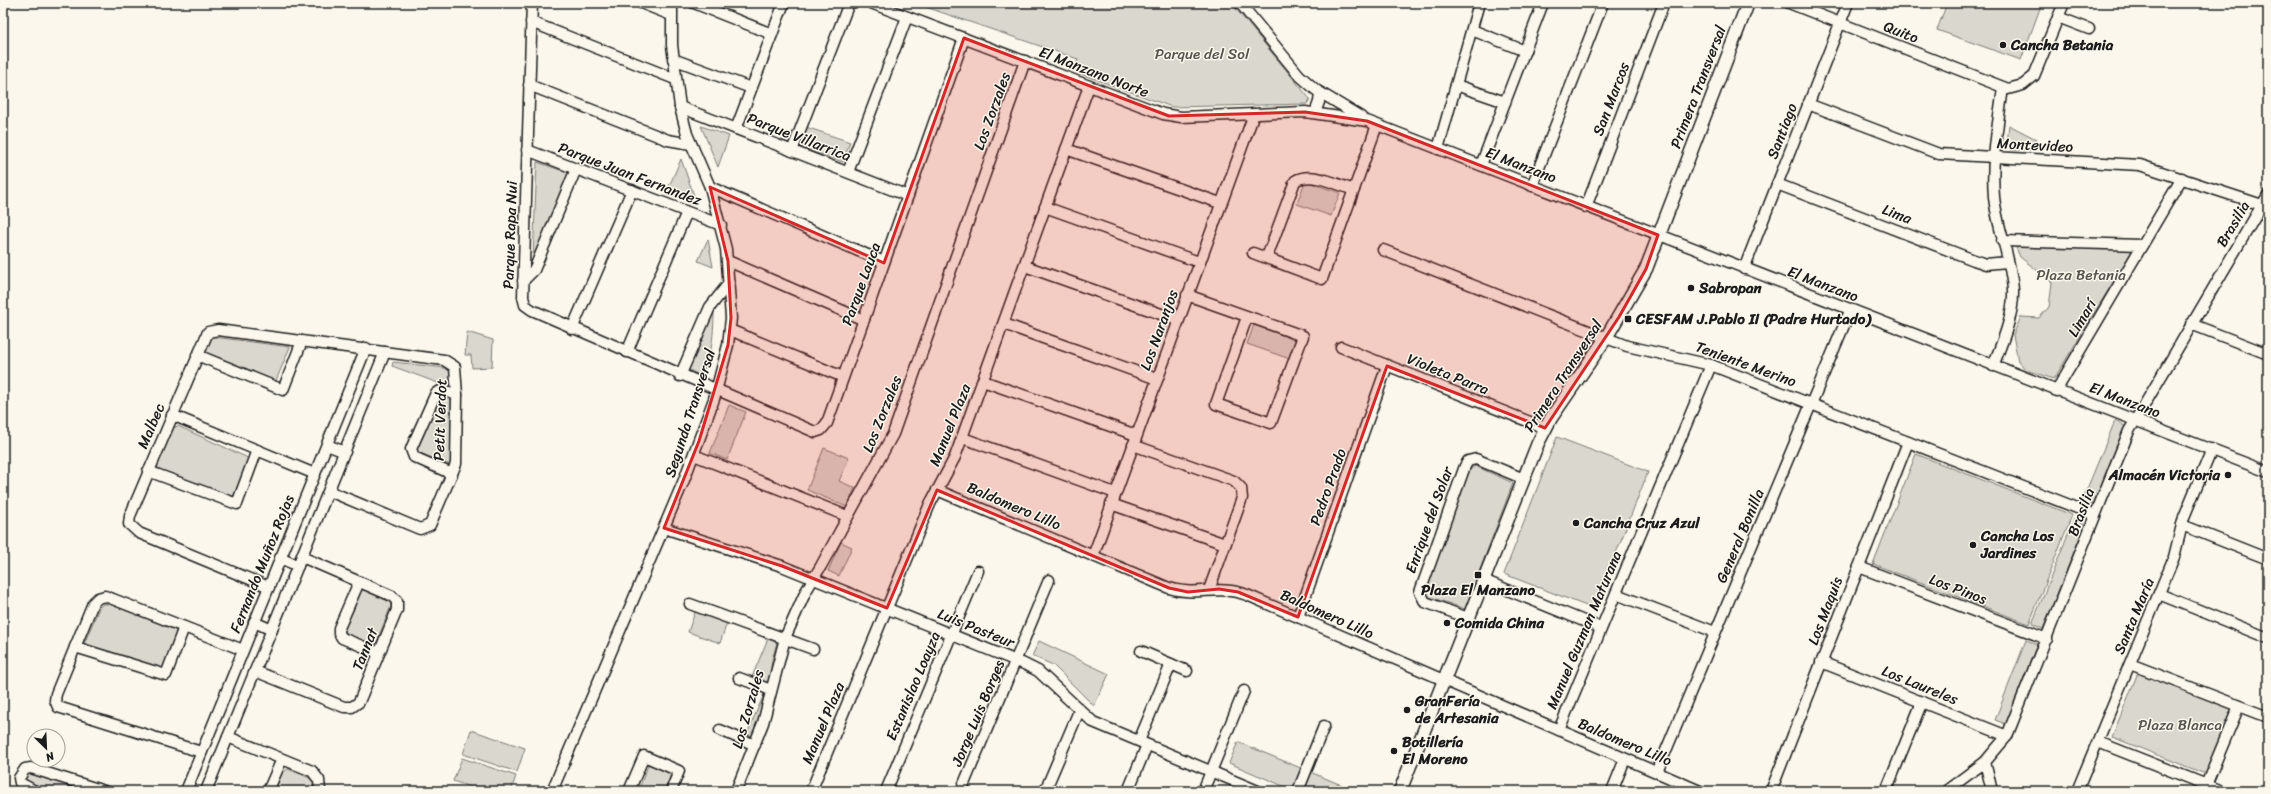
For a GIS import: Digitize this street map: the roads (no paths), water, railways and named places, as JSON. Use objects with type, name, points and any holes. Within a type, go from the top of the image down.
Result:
[{"type":"main road","name":"Primera Transversal","points":[[1400,791],[1545,428],[1606,338],[1646,269],[1748,3]]},
{"type":"street","name":"Parque Rapa Nui","points":[[532,3],[523,301],[528,308],[572,329],[716,391]]},
{"type":"street","points":[[641,3],[671,15]]},
{"type":"street","name":"Segunda Transversal","points":[[552,791],[694,455],[725,360],[730,330],[730,283],[728,262],[721,225],[710,187],[691,144],[680,107],[675,79],[671,15],[672,3]]},
{"type":"street","points":[[694,3],[772,34]]},
{"type":"street","points":[[736,129],[784,3]]},
{"type":"street","points":[[792,151],[849,3]]},
{"type":"street","name":"El Manzano Norte","points":[[871,3],[1170,116],[1315,113]]},
{"type":"street","points":[[1438,149],[1479,3]]},
{"type":"street","points":[[1480,166],[1543,3]]},
{"type":"street","points":[[1532,186],[1603,3]]},
{"type":"street","name":"San Marcos","points":[[1586,207],[1664,3]]},
{"type":"street","name":"Quito","points":[[1789,3],[2003,88]]},
{"type":"street","name":"Santiago","points":[[1744,269],[1848,3]]},
{"type":"street","points":[[1993,366],[2002,343],[2012,306],[2012,288],[1994,197],[1994,158],[2003,88],[2019,87],[2034,76],[2064,3]]},
{"type":"street","name":"El Manzano","points":[[1244,5],[1291,66],[1320,93],[1372,123],[1850,311],[2056,391],[2135,419],[2268,472]]},
{"type":"street","points":[[848,172],[907,17]]},
{"type":"street","points":[[2058,17],[2089,29]]},
{"type":"street","points":[[531,22],[675,79]]},
{"type":"street","points":[[1472,30],[1525,51]]},
{"type":"street","name":"Parque Lauca","points":[[716,391],[811,431],[818,432],[827,423],[964,38]]},
{"type":"street","points":[[673,59],[751,88]]},
{"type":"street","name":"Los Zorzales","points":[[736,791],[763,723],[785,638],[806,591],[893,434],[1025,61]]},
{"type":"street","points":[[529,85],[668,140],[691,144]]},
{"type":"street","points":[[1456,85],[1505,102]]},
{"type":"street","name":"Manuel Plaza","points":[[812,791],[924,518],[937,490],[951,467],[963,438],[1089,86]]},
{"type":"street","points":[[1315,113],[1320,102],[1320,93]]},
{"type":"street","name":"Montevideo","points":[[1808,104],[1932,152],[1953,156],[2140,165],[2262,205]]},
{"type":"street","name":"Parque Villarrica","points":[[680,107],[908,196]]},
{"type":"street","name":"El Manzano","points":[[1315,113],[1372,123]]},
{"type":"street","name":"Los Naranjos","points":[[1092,556],[1220,203],[1254,114]]},
{"type":"street","points":[[1253,253],[1322,279],[1354,190],[1372,123]]},
{"type":"street","points":[[1066,149],[1220,203]]},
{"type":"street","name":"Parque Juan Fernandez","points":[[527,150],[721,225]]},
{"type":"street","points":[[523,281],[534,270],[576,169]]},
{"type":"street","points":[[1267,257],[1294,182],[1301,177],[1311,177],[1354,190]]},
{"type":"street","name":"Limarí","points":[[2056,391],[2182,178]]},
{"type":"street","name":"Lima","points":[[1777,184],[1974,260],[1986,264],[2007,262]]},
{"type":"street","points":[[710,187],[884,262]]},
{"type":"street","points":[[572,329],[632,190]]},
{"type":"street","name":"Brasilia","points":[[1946,791],[1985,762],[2007,736],[2135,419],[2268,195]]},
{"type":"street","points":[[1045,207],[1199,262]]},
{"type":"street","points":[[627,352],[687,212]]},
{"type":"street","points":[[2002,240],[2142,245]]},
{"type":"street","name":"Teniente Merino","points":[[1383,250],[1606,338],[1642,350],[1690,359],[1711,365],[2096,515]]},
{"type":"street","points":[[728,262],[864,320]]},
{"type":"street","points":[[1025,266],[1178,320]]},
{"type":"street","points":[[680,376],[710,307],[730,283]]},
{"type":"street","points":[[1187,295],[1247,316],[1303,336],[1271,423],[1216,404],[1247,316]]},
{"type":"street","name":"General Bonilla","points":[[1656,772],[1850,311]]},
{"type":"street","points":[[1004,324],[1157,379]]},
{"type":"street","points":[[2191,324],[2268,354]]},
{"type":"street","name":"Petit Verdot","points":[[212,330],[366,348],[448,361],[457,372],[456,464],[432,521],[425,528],[420,529],[329,491]]},
{"type":"street","name":"Malbec","points":[[212,330],[205,335],[196,355],[128,520],[131,528],[139,533],[269,587]]},
{"type":"street","points":[[730,330],[844,377]]},
{"type":"street","points":[[196,355],[283,390],[302,341]]},
{"type":"street","name":"Violeta Parra","points":[[1341,347],[1545,428]]},
{"type":"street","name":"Fernando Muñoz Rojas","points":[[187,790],[201,752],[366,348]]},
{"type":"street","points":[[206,791],[385,352]]},
{"type":"street","name":"Manuel Guzman Maturana","points":[[1559,730],[1711,365]]},
{"type":"street","name":"Pedro Prado","points":[[1298,617],[1387,366]]},
{"type":"street","points":[[983,381],[1134,440],[1234,481],[1240,485],[1242,498],[1209,590]]},
{"type":"street","points":[[452,474],[414,457],[411,449],[436,393],[443,390],[457,395]]},
{"type":"street","points":[[172,415],[315,474]]},
{"type":"street","points":[[963,438],[1116,493]]},
{"type":"street","name":"Los Maquis","points":[[1771,791],[1908,442]]},
{"type":"street","points":[[327,444],[345,452]]},
{"type":"street","points":[[148,471],[237,504],[257,450]]},
{"type":"street","name":"Santa María","points":[[2077,791],[2159,594],[2176,551],[2182,525],[2212,450]]},
{"type":"street","points":[[694,455],[847,516]]},
{"type":"street","name":"Enrique del Solar","points":[[1468,618],[1425,602],[1420,592],[1465,466],[1468,461],[1476,459],[1524,479]]},
{"type":"street","name":"Baldomero Lillo","points":[[937,490],[1175,590],[1196,592],[1209,590],[1238,592],[1700,791]]},
{"type":"street","points":[[1111,504],[1225,544]]},
{"type":"street","points":[[2182,525],[2268,559]]},
{"type":"street","name":"Luis Pasteur","points":[[664,528],[782,566],[1016,660],[1038,672],[1092,722],[1258,791]]},
{"type":"street","name":"Tannat","points":[[255,671],[348,708],[359,702],[397,610],[397,601],[392,596],[359,582],[300,562],[280,558]]},
{"type":"street","name":"Los Pinos","points":[[1859,567],[2047,639]]},
{"type":"street","name":"Estanislao Loayza","points":[[886,791],[978,570]]},
{"type":"street","name":"Jorge Luis Borges","points":[[961,791],[1049,580]]},
{"type":"street","points":[[1483,580],[1601,628]]},
{"type":"street","points":[[359,582],[339,628],[339,633],[342,638],[379,653]]},
{"type":"street","points":[[1616,594],[1715,632]]},
{"type":"street","points":[[2159,594],[2268,638]]},
{"type":"street","points":[[201,752],[63,710],[57,706],[56,694],[75,647],[94,603],[101,596],[113,598],[243,650]]},
{"type":"street","points":[[690,604],[813,649]]},
{"type":"street","points":[[254,622],[272,630]]},
{"type":"street","points":[[75,647],[166,676],[184,627]]},
{"type":"street","points":[[1141,651],[1187,671]]},
{"type":"street","name":"Los Laureles","points":[[1821,662],[2007,736]]},
{"type":"street","points":[[1128,791],[1171,664]]},
{"type":"street","points":[[2130,664],[2268,717]]},
{"type":"street","points":[[739,678],[771,690]]},
{"type":"street","points":[[1203,791],[1244,691]]},
{"type":"street","points":[[1886,791],[1922,702]]},
{"type":"street","points":[[2206,785],[2239,706]]},
{"type":"street","points":[[1045,791],[1079,711]]},
{"type":"street","points":[[1298,791],[1324,726]]},
{"type":"street","points":[[720,730],[755,744]]},
{"type":"street","points":[[228,737],[315,773],[319,780],[320,791]]},
{"type":"street","points":[[2098,742],[2222,791]]},
{"type":"street","points":[[629,791],[644,756],[679,770],[671,791]]},
{"type":"street","points":[[268,791],[282,759]]},
{"type":"street","points":[[1612,791],[1625,759]]},
{"type":"street","points":[[1985,762],[1992,791]]},
{"type":"street","points":[[35,791],[20,783],[19,778],[23,771],[30,768],[104,791]]},
{"type":"place","name":"Cancha Betania","points":[[2003,45]]},
{"type":"place","name":"Sabropan","points":[[1691,288]]},
{"type":"place","name":"CESFAM J.Pablo II (Padre Hurtado)","points":[[1628,319]]},
{"type":"place","name":"Almacén Victoria","points":[[2228,475]]},
{"type":"place","name":"Cancha Cruz Azul","points":[[1576,523]]},
{"type":"place","name":"Cancha Los Jardines","points":[[1973,545]]},
{"type":"place","name":"Plaza El Manzano","points":[[1478,575]]},
{"type":"place","name":"Comida China","points":[[1447,623]]},
{"type":"place","name":"GranFería de Artesania","points":[[1407,710]]},
{"type":"place","name":"Botillería El Moreno","points":[[1394,751]]},
{"type":"park label","name":"Parque del Sol","points":[[1202,54]]},
{"type":"park label","name":"Plaza Betania","points":[[2081,275]]},
{"type":"park label","name":"Plaza Blanca","points":[[2180,725]]}]
